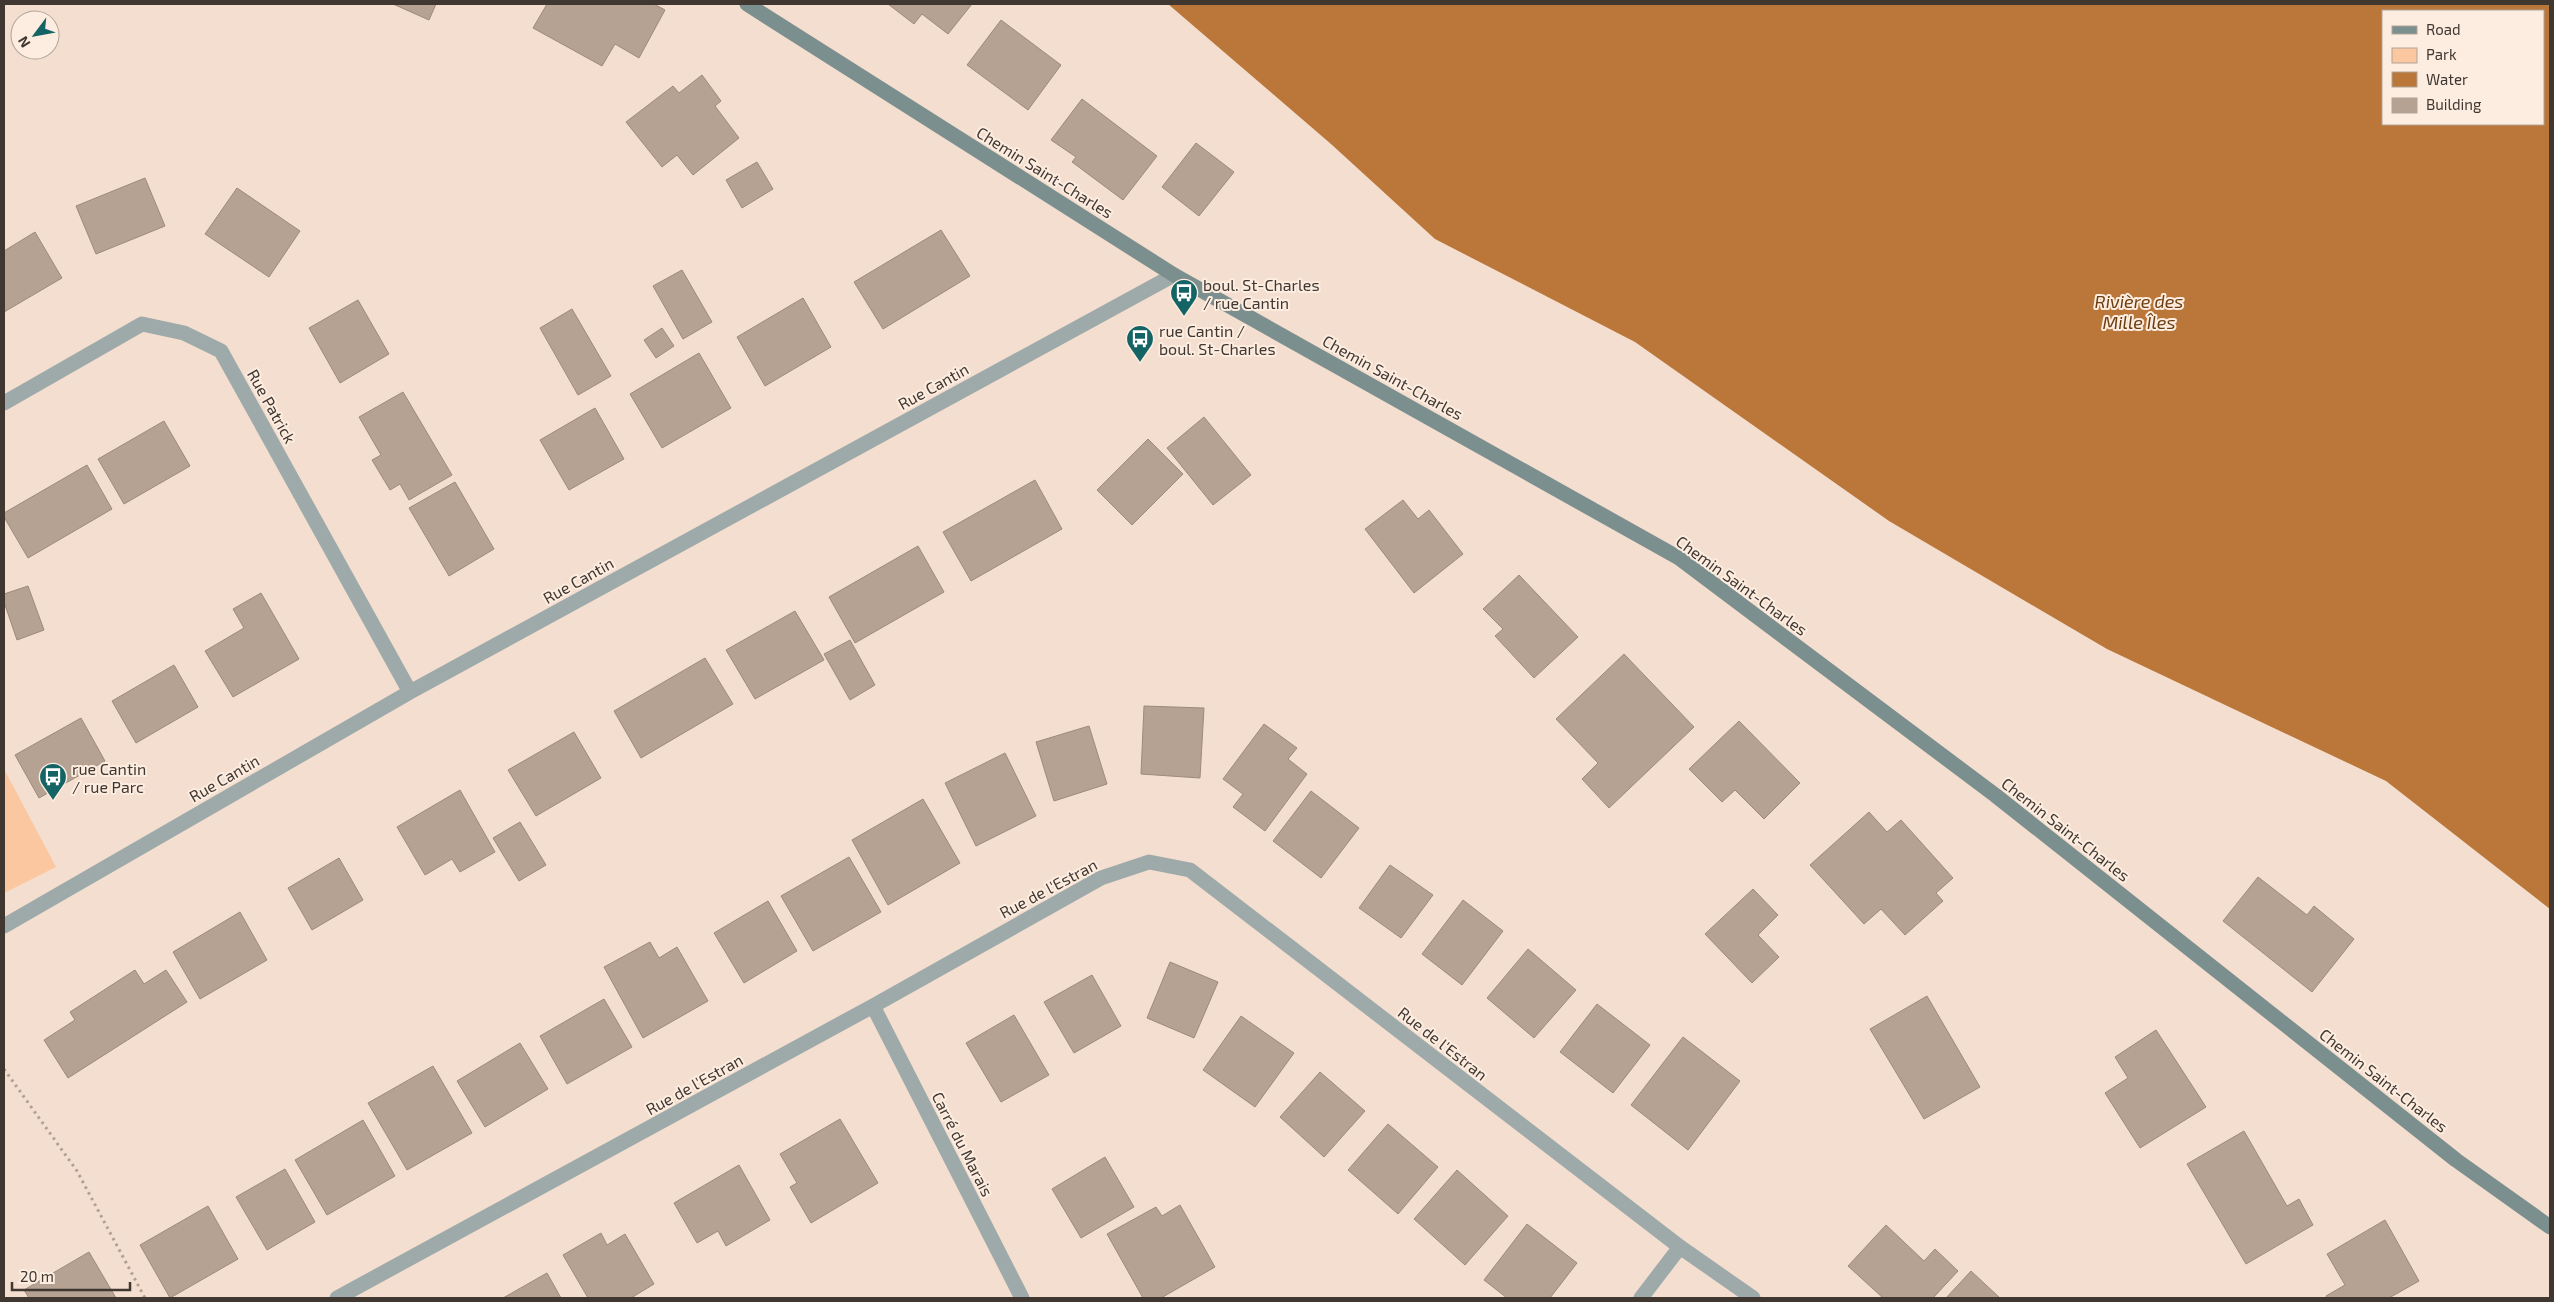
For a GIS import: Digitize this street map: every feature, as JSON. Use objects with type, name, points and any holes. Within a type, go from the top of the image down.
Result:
[{"type":"main road","name":"Chemin Saint-Charles","points":[[747,4],[1174,275],[1679,558],[1994,795],[2456,1160],[2550,1227]]},
{"type":"street","name":"Rue Cantin","points":[[4,926],[410,692],[1174,275]]},
{"type":"street","name":"Rue Patrick","points":[[4,403],[142,324],[184,332],[221,351],[410,692]]},
{"type":"street","name":"Rue de l'Estran","points":[[337,1298],[873,1006],[1101,878],[1149,862],[1190,870],[1680,1247],[1753,1298]]},
{"type":"street","name":"Carré du Marais","points":[[873,1006],[1022,1298]]},
{"type":"street","points":[[1641,1298],[1680,1247]]},
{"type":"path","points":[[4,1069],[77,1171],[145,1298]]},
{"type":"green space","points":[[4,769],[56,867],[4,893]]},
{"type":"water","name":"Rivière des Mille Îles","points":[[1168,4],[2550,4],[2550,909],[2386,781],[2107,649],[1889,521],[1635,342],[1435,239],[1331,144]]},
{"type":"building","points":[[393,4],[436,4],[429,20]]},
{"type":"building","points":[[547,4],[654,4],[665,10],[639,58],[615,44],[602,66],[533,28]]},
{"type":"building","points":[[888,4],[972,4],[948,34],[922,14],[914,24]]},
{"type":"building","points":[[1001,20],[1061,65],[1028,110],[967,65]]},
{"type":"building","points":[[702,75],[721,101],[715,106],[739,138],[693,175],[677,155],[662,167],[626,122],[673,86],[679,93]]},
{"type":"building","points":[[1082,99],[1157,156],[1123,200],[1072,162],[1076,157],[1051,140]]},
{"type":"building","points":[[1196,143],[1234,172],[1199,216],[1162,187]]},
{"type":"building","points":[[757,162],[773,189],[742,208],[726,180]]},
{"type":"building","points":[[145,178],[165,226],[96,254],[76,206]]},
{"type":"building","points":[[237,188],[300,231],[269,277],[205,234]]},
{"type":"building","points":[[941,230],[970,276],[883,329],[854,282]]},
{"type":"building","points":[[35,232],[62,278],[4,312],[4,251]]},
{"type":"building","points":[[682,270],[712,322],[683,339],[653,286]]},
{"type":"building","points":[[803,298],[831,347],[765,386],[737,337]]},
{"type":"building","points":[[358,300],[389,354],[340,383],[309,328]]},
{"type":"building","points":[[572,309],[611,376],[578,395],[540,328]]},
{"type":"building","points":[[662,328],[674,346],[656,358],[644,340]]},
{"type":"building","points":[[699,353],[731,408],[662,448],[630,394]]},
{"type":"building","points":[[403,392],[452,475],[409,500],[400,484],[390,490],[372,460],[381,455],[359,417]]},
{"type":"building","points":[[595,408],[624,459],[569,490],[540,440]]},
{"type":"building","points":[[1204,417],[1251,475],[1213,505],[1167,448]]},
{"type":"building","points":[[164,421],[190,466],[124,504],[98,459]]},
{"type":"building","points":[[1148,439],[1183,474],[1132,525],[1097,490]]},
{"type":"building","points":[[87,465],[112,509],[28,558],[4,517],[4,513]]},
{"type":"building","points":[[1035,480],[1062,529],[971,581],[943,532]]},
{"type":"building","points":[[455,482],[494,549],[449,576],[409,508]]},
{"type":"building","points":[[1403,500],[1418,519],[1429,510],[1463,554],[1414,593],[1365,529]]},
{"type":"building","points":[[918,546],[944,592],[855,643],[829,597]]},
{"type":"building","points":[[1519,575],[1578,637],[1534,678],[1495,636],[1503,629],[1483,609]]},
{"type":"building","points":[[28,586],[44,630],[17,640],[4,602],[4,594]]},
{"type":"building","points":[[261,593],[299,659],[233,697],[205,651],[244,628],[233,609]]},
{"type":"building","points":[[795,611],[824,660],[755,699],[726,650]]},
{"type":"building","points":[[850,640],[875,685],[850,700],[824,654]]},
{"type":"building","points":[[1624,654],[1694,727],[1609,808],[1582,779],[1598,763],[1556,719]]},
{"type":"building","points":[[705,658],[733,704],[641,758],[614,711]]},
{"type":"building","points":[[174,665],[198,707],[136,743],[112,701]]},
{"type":"building","points":[[1144,706],[1204,708],[1200,778],[1141,774]]},
{"type":"building","points":[[81,718],[105,761],[39,798],[15,755]]},
{"type":"building","points":[[1739,721],[1800,783],[1764,819],[1735,790],[1722,802],[1689,769]]},
{"type":"building","points":[[1264,724],[1297,748],[1288,759],[1307,774],[1265,831],[1233,807],[1243,794],[1223,779]]},
{"type":"building","points":[[1089,726],[1107,784],[1054,801],[1036,742]]},
{"type":"building","points":[[574,732],[601,778],[536,816],[508,770]]},
{"type":"building","points":[[1005,753],[1036,816],[976,846],[945,783]]},
{"type":"building","points":[[460,790],[495,852],[460,872],[452,859],[425,875],[397,827]]},
{"type":"building","points":[[1311,791],[1359,828],[1321,878],[1273,841]]},
{"type":"building","points":[[923,799],[960,863],[888,905],[852,840]]},
{"type":"building","points":[[1869,812],[1887,832],[1901,820],[1953,878],[1936,893],[1943,901],[1905,935],[1881,909],[1864,924],[1810,865]]},
{"type":"building","points":[[520,822],[546,865],[519,881],[493,838]]},
{"type":"building","points":[[849,857],[881,912],[813,951],[781,896]]},
{"type":"building","points":[[339,858],[363,900],[312,930],[288,888]]},
{"type":"building","points":[[1390,865],[1433,895],[1401,938],[1359,908]]},
{"type":"building","points":[[2258,877],[2307,915],[2314,906],[2354,939],[2312,992],[2223,921]]},
{"type":"building","points":[[1753,889],[1778,915],[1758,935],[1779,957],[1752,983],[1705,934]]},
{"type":"building","points":[[1463,900],[1503,931],[1462,985],[1422,954]]},
{"type":"building","points":[[768,901],[797,951],[744,983],[714,933]]},
{"type":"building","points":[[240,912],[267,960],[200,999],[173,952]]},
{"type":"building","points":[[650,942],[659,958],[677,947],[708,1001],[643,1038],[604,967]]},
{"type":"building","points":[[1528,949],[1576,990],[1534,1038],[1487,998]]},
{"type":"building","points":[[1170,962],[1218,982],[1194,1038],[1147,1018]]},
{"type":"building","points":[[135,970],[144,984],[166,970],[187,1002],[68,1078],[44,1040],[75,1020],[70,1012]]},
{"type":"building","points":[[1092,975],[1121,1026],[1074,1053],[1044,1002]]},
{"type":"building","points":[[1927,996],[1980,1087],[1924,1119],[1870,1029]]},
{"type":"building","points":[[604,999],[632,1047],[567,1084],[540,1036]]},
{"type":"building","points":[[1597,1004],[1650,1045],[1613,1093],[1560,1052]]},
{"type":"building","points":[[1014,1015],[1049,1075],[1001,1102],[966,1043]]},
{"type":"building","points":[[1241,1016],[1294,1053],[1255,1107],[1203,1070]]},
{"type":"building","points":[[2156,1030],[2206,1107],[2140,1148],[2105,1093],[2128,1078],[2115,1057]]},
{"type":"building","points":[[1683,1037],[1740,1081],[1688,1150],[1631,1105]]},
{"type":"building","points":[[520,1043],[548,1089],[485,1127],[457,1081]]},
{"type":"building","points":[[433,1066],[472,1133],[407,1170],[368,1103]]},
{"type":"building","points":[[1320,1072],[1365,1111],[1324,1157],[1280,1117]]},
{"type":"building","points":[[840,1119],[878,1183],[811,1223],[790,1187],[797,1183],[780,1154]]},
{"type":"building","points":[[363,1120],[395,1176],[327,1215],[295,1160]]},
{"type":"building","points":[[1388,1124],[1438,1167],[1398,1214],[1348,1170]]},
{"type":"building","points":[[2244,1131],[2287,1206],[2299,1199],[2313,1225],[2246,1264],[2187,1164]]},
{"type":"building","points":[[1105,1157],[1134,1207],[1081,1238],[1052,1189]]},
{"type":"building","points":[[739,1165],[770,1220],[726,1246],[718,1231],[697,1243],[674,1203]]},
{"type":"building","points":[[285,1169],[315,1222],[267,1250],[236,1197]]},
{"type":"building","points":[[1457,1170],[1508,1216],[1465,1265],[1414,1219]]},
{"type":"building","points":[[1180,1205],[1215,1267],[1161,1298],[1143,1298],[1107,1234],[1156,1207],[1162,1216]]},
{"type":"building","points":[[208,1206],[238,1259],[170,1298],[140,1245]]},
{"type":"building","points":[[2385,1220],[2419,1281],[2389,1298],[2327,1298],[2326,1296],[2345,1285],[2327,1254]]},
{"type":"building","points":[[1527,1224],[1577,1263],[1550,1298],[1507,1298],[1484,1280]]},
{"type":"building","points":[[1886,1225],[1924,1261],[1935,1249],[1958,1271],[1933,1298],[1883,1298],[1848,1266]]},
{"type":"building","points":[[601,1233],[607,1245],[625,1234],[654,1284],[631,1298],[588,1298],[563,1255]]},
{"type":"building","points":[[89,1252],[116,1298],[29,1298],[24,1290]]},
{"type":"building","points":[[1971,1271],[2000,1298],[1946,1298]]},
{"type":"building","points":[[547,1273],[561,1298],[503,1298]]},
{"type":"place","name":"boul. St-Charles / rue Cantin","points":[[1184,317]]},
{"type":"place","name":"rue Cantin / boul. St-Charles","points":[[1140,363]]},
{"type":"place","name":"rue Cantin / rue Parc","points":[[53,801]]}]
